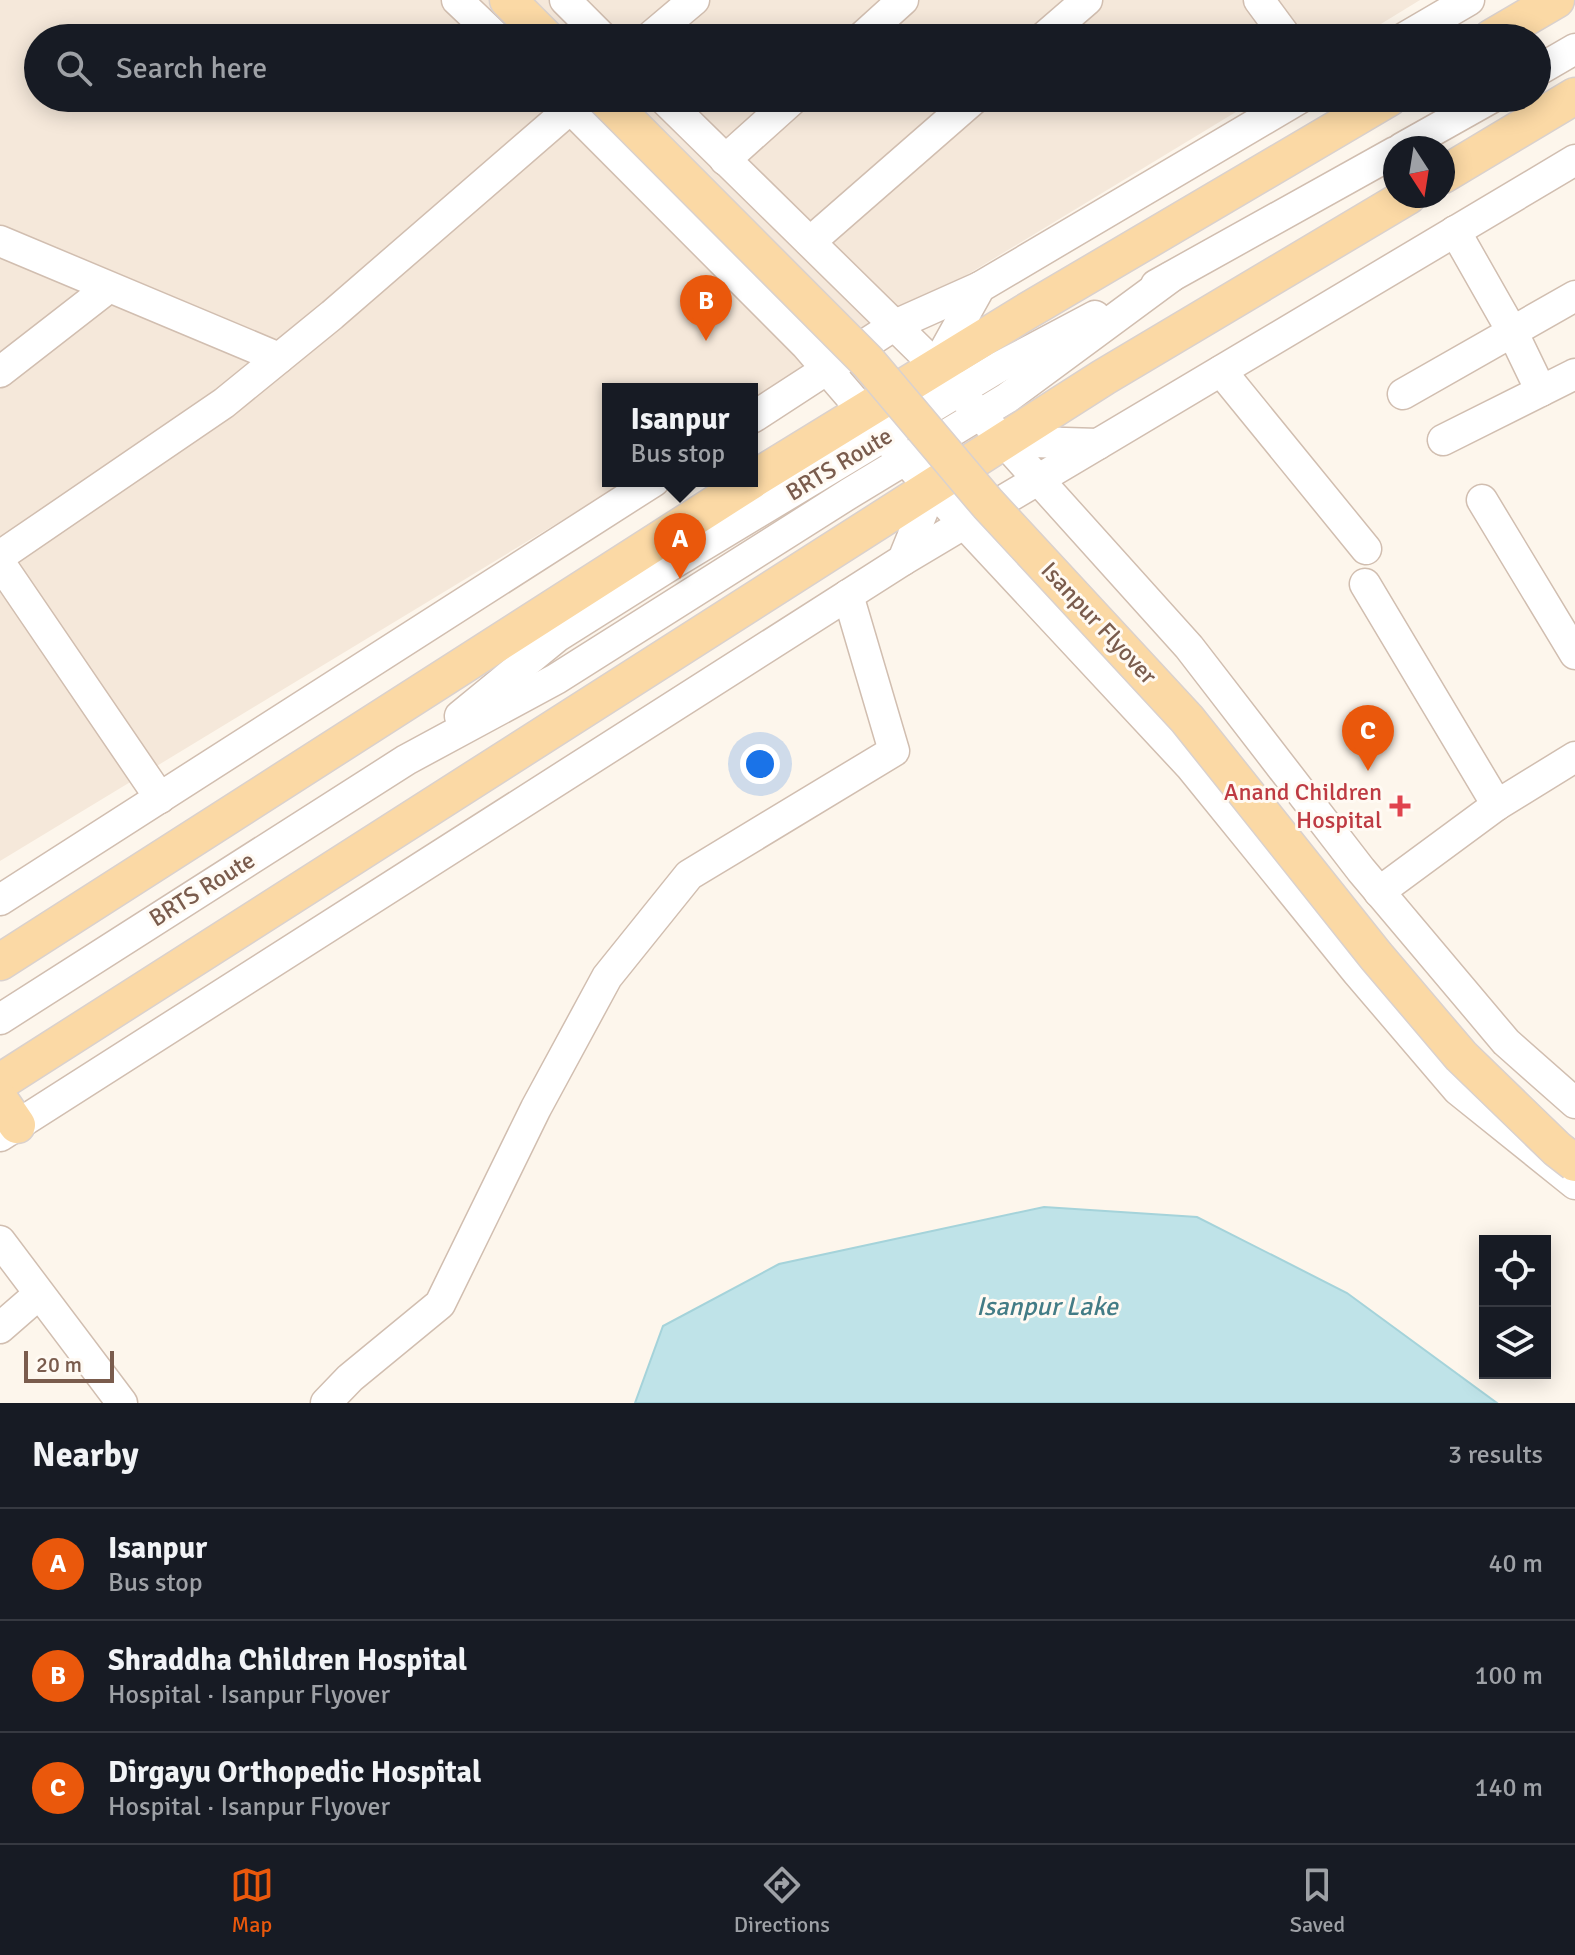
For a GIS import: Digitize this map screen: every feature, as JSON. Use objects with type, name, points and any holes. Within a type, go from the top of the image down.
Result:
[{"type":"main road","points":[[508,0],[532,24]]},
{"type":"main road","points":[[534,0],[558,24]]},
{"type":"main road","points":[[1515,24],[1556,0]]},
{"type":"main road","points":[[1551,110],[1575,96]]},
{"type":"main road","name":"Isanpur Flyover","points":[[619,112],[868,362],[988,504],[1187,719],[1376,956],[1461,1056],[1545,1139],[1575,1163]]},
{"type":"main road","name":"Isanpur Flyover","points":[[645,112],[882,349],[1002,492],[1201,707],[1390,945],[1474,1043],[1575,1139]]},
{"type":"main road","points":[[758,478],[875,424],[1367,112]]},
{"type":"main road","points":[[1455,168],[1548,112]]},
{"type":"main road","points":[[0,1082],[1117,369],[1388,208]]},
{"type":"main road","points":[[0,962],[742,487]]},
{"type":"street","points":[[457,0],[482,24]]},
{"type":"street","points":[[565,0],[589,24]]},
{"type":"street","points":[[666,24],[694,0]]},
{"type":"street","points":[[876,24],[903,0]]},
{"type":"street","points":[[1059,24],[1087,0]]},
{"type":"street","points":[[1259,0],[1277,24]]},
{"type":"street","points":[[1428,24],[1469,0]]},
{"type":"street","points":[[1551,63],[1575,49]]},
{"type":"street","points":[[0,556],[224,403],[279,358],[556,112]]},
{"type":"street","points":[[575,112],[828,369],[905,460],[933,486],[1191,767],[1358,973],[1458,1090],[1575,1184]]},
{"type":"street","points":[[677,112],[948,379],[1189,647],[1379,892],[1506,1042],[1575,1103]]},
{"type":"street","points":[[725,160],[778,112]]},
{"type":"street","points":[[810,242],[959,112]]},
{"type":"street","points":[[758,414],[895,325],[980,287],[1276,112]]},
{"type":"street","points":[[1423,136],[1466,112]]},
{"type":"street","name":"BRTS Route","points":[[948,379],[1036,346],[1171,277],[1383,159]]},
{"type":"street","points":[[6,1120],[903,560],[1575,160]]},
{"type":"street","points":[[1455,231],[1513,333],[1541,391]]},
{"type":"street","points":[[0,241],[279,358]]},
{"type":"street","name":"BRTS Route","points":[[0,1019],[406,760],[556,679],[979,415],[1171,277]]},
{"type":"street","points":[[948,379],[980,287]]},
{"type":"street","points":[[0,372],[108,288]]},
{"type":"street","points":[[1403,394],[1575,296]]},
{"type":"street","points":[[1221,371],[1366,549]]},
{"type":"street","points":[[1443,440],[1575,374]]},
{"type":"street","name":"BRTS Route","points":[[406,760],[558,636],[677,561],[875,424]]},
{"type":"street","points":[[1003,441],[1098,444]]},
{"type":"street","points":[[903,560],[933,486]]},
{"type":"street","points":[[0,900],[645,487]]},
{"type":"street","points":[[1482,500],[1575,654]]},
{"type":"street","points":[[0,563],[160,798]]},
{"type":"street","points":[[1365,584],[1497,805]]},
{"type":"street","points":[[326,1403],[350,1378],[440,1304],[536,1108],[607,977],[689,875],[894,751],[848,595]]},
{"type":"street","points":[[1379,892],[1497,805],[1575,757]]},
{"type":"street","points":[[0,1241],[122,1403]]},
{"type":"street","points":[[0,1328],[39,1294]]},
{"type":"shaded area","points":[[0,0],[1420,0],[1381,24],[24,24],[24,112],[1236,112],[758,401],[758,383],[602,383],[602,487],[617,487],[0,861]]},
{"type":"water","name":"Isanpur Lake","points":[[1044,1207],[1197,1217],[1347,1293],[1497,1403],[635,1403],[663,1326],[779,1264]]},
{"type":"place","name":"Shraddha Children Hospital","points":[[706,341]]},
{"type":"place","name":"Isanpur","points":[[680,579]]},
{"type":"place","name":"Dirgayu Orthopedic Hospital","points":[[1368,771]]},
{"type":"place","name":"Anand Children Hospital","points":[[1400,806]]}]
